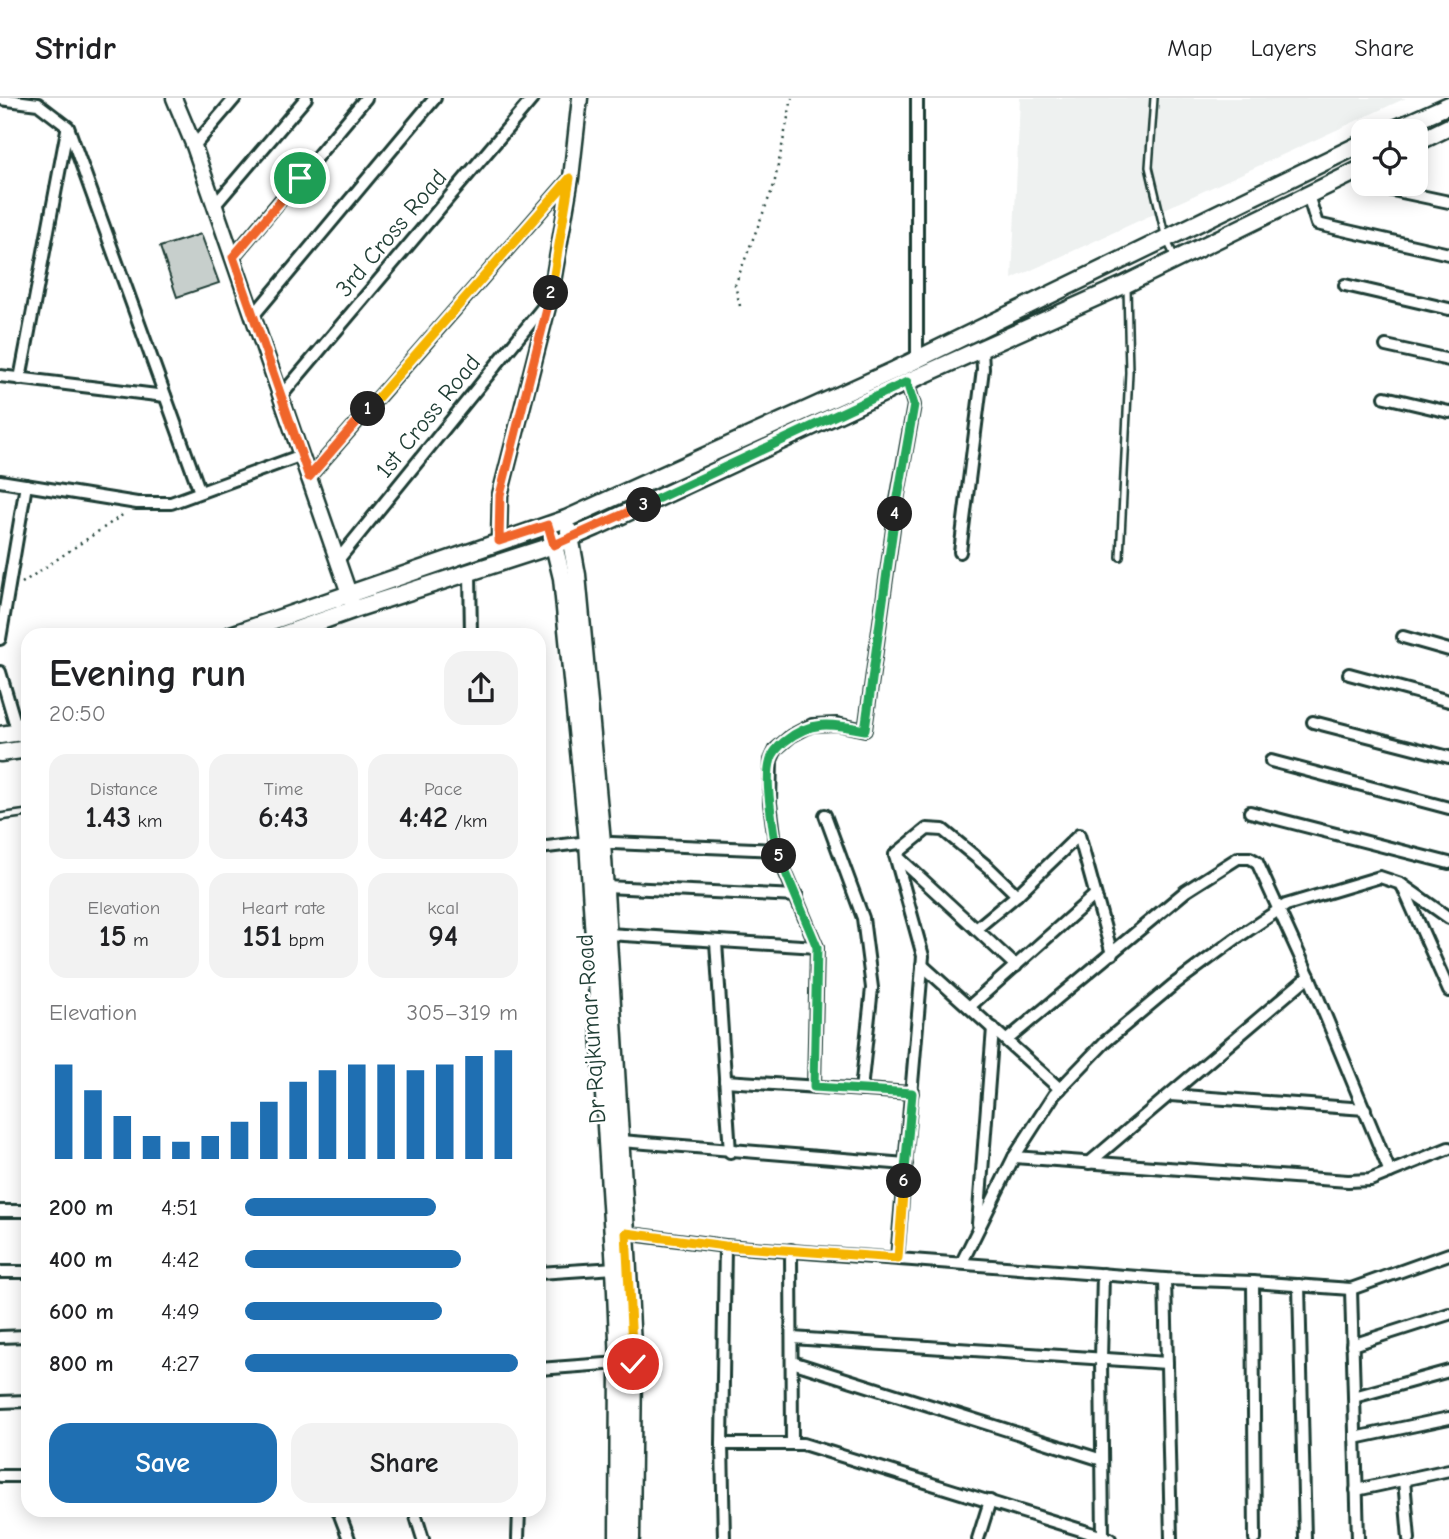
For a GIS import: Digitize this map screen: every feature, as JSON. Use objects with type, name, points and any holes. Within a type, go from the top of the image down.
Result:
[{"type":"main road","points":[[1417,119],[1449,105]]},
{"type":"main road","points":[[1428,137],[1449,127]]},
{"type":"main road","points":[[250,628],[566,519],[917,359],[1351,149]]},
{"type":"main road","points":[[302,628],[570,539],[907,382],[1126,284],[1308,195],[1351,180]]},
{"type":"main road","name":"Dr Rajkumar Road","points":[[566,519],[578,575],[620,1232],[633,1364],[631,1539]]},
{"type":"main road","name":"Dr Rajkumar Road","points":[[548,525],[562,578],[595,842],[605,887],[621,1141],[620,1232],[615,1269],[619,1363],[618,1539]]},
{"type":"main road","points":[[0,735],[21,732]]},
{"type":"main road","points":[[0,753],[21,750]]},
{"type":"street","points":[[194,146],[235,98]]},
{"type":"street","points":[[233,257],[366,98]]},
{"type":"street","points":[[253,316],[435,98]]},
{"type":"street","name":"3rd Cross Road","points":[[281,396],[533,98]]},
{"type":"street","points":[[499,541],[500,495],[550,299],[580,98]]},
{"type":"street","points":[[917,98],[917,359]]},
{"type":"street","points":[[0,99],[38,104],[68,128],[200,492]]},
{"type":"street","points":[[176,99],[355,609]]},
{"type":"street","points":[[215,205],[302,102]]},
{"type":"street","points":[[20,379],[68,128]]},
{"type":"street","points":[[309,477],[570,178]]},
{"type":"street","points":[[1308,195],[1317,224],[1449,254]]},
{"type":"street","points":[[1428,196],[1449,202]]},
{"type":"street","points":[[1345,285],[1449,309]]},
{"type":"street","name":"1st Cross Road","points":[[338,560],[550,299]]},
{"type":"street","points":[[1386,346],[1449,360]]},
{"type":"street","points":[[960,552],[983,369],[982,349]]},
{"type":"street","points":[[0,376],[165,396]]},
{"type":"street","points":[[814,1087],[817,947],[776,850],[770,803],[771,760],[776,749],[791,736],[812,725],[836,724],[865,730],[897,500],[914,405],[907,382]]},
{"type":"street","points":[[1385,397],[1449,412]]},
{"type":"street","points":[[0,481],[137,503],[171,503],[302,455]]},
{"type":"street","points":[[0,639],[26,485]]},
{"type":"street","points":[[470,573],[471,628]]},
{"type":"street","points":[[1403,637],[1449,650]]},
{"type":"street","points":[[0,672],[21,727]]},
{"type":"street","points":[[1349,674],[1449,701]]},
{"type":"street","points":[[1313,722],[1449,757]]},
{"type":"street","points":[[1271,761],[1449,808]]},
{"type":"street","points":[[1250,813],[1449,863]]},
{"type":"street","points":[[825,815],[863,918],[872,988],[861,1090]]},
{"type":"street","points":[[895,855],[927,829],[943,830],[1017,895]]},
{"type":"street","points":[[976,929],[1017,895],[1079,835],[1112,954]]},
{"type":"street","points":[[546,847],[595,842],[776,850]]},
{"type":"street","points":[[895,855],[1016,966]]},
{"type":"street","points":[[895,855],[923,956],[898,1258]]},
{"type":"street","points":[[1007,1040],[1186,891],[1238,858],[1250,858],[1256,862],[1280,910],[1366,1109],[1390,1172]]},
{"type":"street","points":[[962,1262],[1014,1157],[1060,1089],[1105,1042],[1173,985],[1238,937],[1286,905],[1380,877],[1401,884],[1449,918]]},
{"type":"street","points":[[1401,884],[1449,991]]},
{"type":"street","points":[[605,887],[797,896]]},
{"type":"street","points":[[969,1007],[1095,895]]},
{"type":"street","points":[[608,934],[817,947]]},
{"type":"street","points":[[716,942],[730,1152]]},
{"type":"street","points":[[922,965],[1060,1089]]},
{"type":"street","points":[[1089,1163],[1309,976]]},
{"type":"street","points":[[978,1230],[993,1028]]},
{"type":"street","points":[[725,1081],[912,1093]]},
{"type":"street","points":[[1170,1095],[1366,1109]]},
{"type":"street","points":[[621,1141],[730,1152],[906,1164]]},
{"type":"street","points":[[1014,1157],[1348,1181],[1370,1180],[1449,1148]]},
{"type":"street","points":[[0,1211],[21,1211]]},
{"type":"street","points":[[620,1232],[725,1246],[1165,1279],[1351,1289],[1449,1254]]},
{"type":"street","points":[[724,1539],[722,1444],[725,1246]]},
{"type":"street","points":[[791,1250],[792,1444]]},
{"type":"street","points":[[546,1273],[615,1269]]},
{"type":"street","points":[[0,1272],[21,1272]]},
{"type":"street","points":[[722,1444],[803,1444],[1106,1538],[1101,1359],[1104,1274]]},
{"type":"street","points":[[1165,1279],[1171,1539]]},
{"type":"street","points":[[1253,1282],[1255,1539]]},
{"type":"street","points":[[1299,1285],[1305,1539]]},
{"type":"street","points":[[1351,1289],[1358,1539]]},
{"type":"street","points":[[1352,1345],[1449,1314]]},
{"type":"street","points":[[0,1337],[21,1336]]},
{"type":"street","points":[[792,1338],[1167,1363]]},
{"type":"street","points":[[792,1362],[1102,1461]]},
{"type":"street","points":[[546,1368],[619,1363]]},
{"type":"street","points":[[1354,1397],[1449,1371]]},
{"type":"street","points":[[0,1402],[21,1401]]},
{"type":"street","points":[[1355,1438],[1449,1418]]},
{"type":"street","points":[[1356,1490],[1449,1470]]},
{"type":"street","points":[[0,1476],[21,1476]]},
{"type":"street","points":[[1404,1480],[1409,1539]]},
{"type":"street","points":[[978,1539],[990,1501]]},
{"type":"street","points":[[341,1517],[349,1539]]},
{"type":"street","points":[[416,1517],[423,1539]]},
{"type":"street","points":[[518,1539],[519,1517]]},
{"type":"lane","points":[[1154,98],[1149,167],[1166,239],[1176,260]]},
{"type":"lane","points":[[1120,558],[1129,372],[1129,300],[1126,284]]},
{"type":"lane","points":[[0,817],[21,814]]},
{"type":"path","points":[[740,306],[735,285],[774,185],[792,98]]},
{"type":"path","points":[[8,593],[96,535],[137,503]]},
{"type":"shaded area","points":[[1020,98],[1406,98],[1360,119],[1351,119],[1351,123],[1012,279]]},
{"type":"building","points":[[201,234],[219,283],[177,297],[160,247]]},
{"type":"route","points":[[300,178],[233,257],[309,477],[570,178],[550,299],[500,495],[499,541],[548,525],[554,545],[907,382],[914,405],[897,500],[865,730],[836,724],[812,725],[791,736],[776,749],[769,776],[776,850],[817,947],[814,1087],[912,1093],[898,1258],[725,1246],[626,1233],[633,1364]]}]
